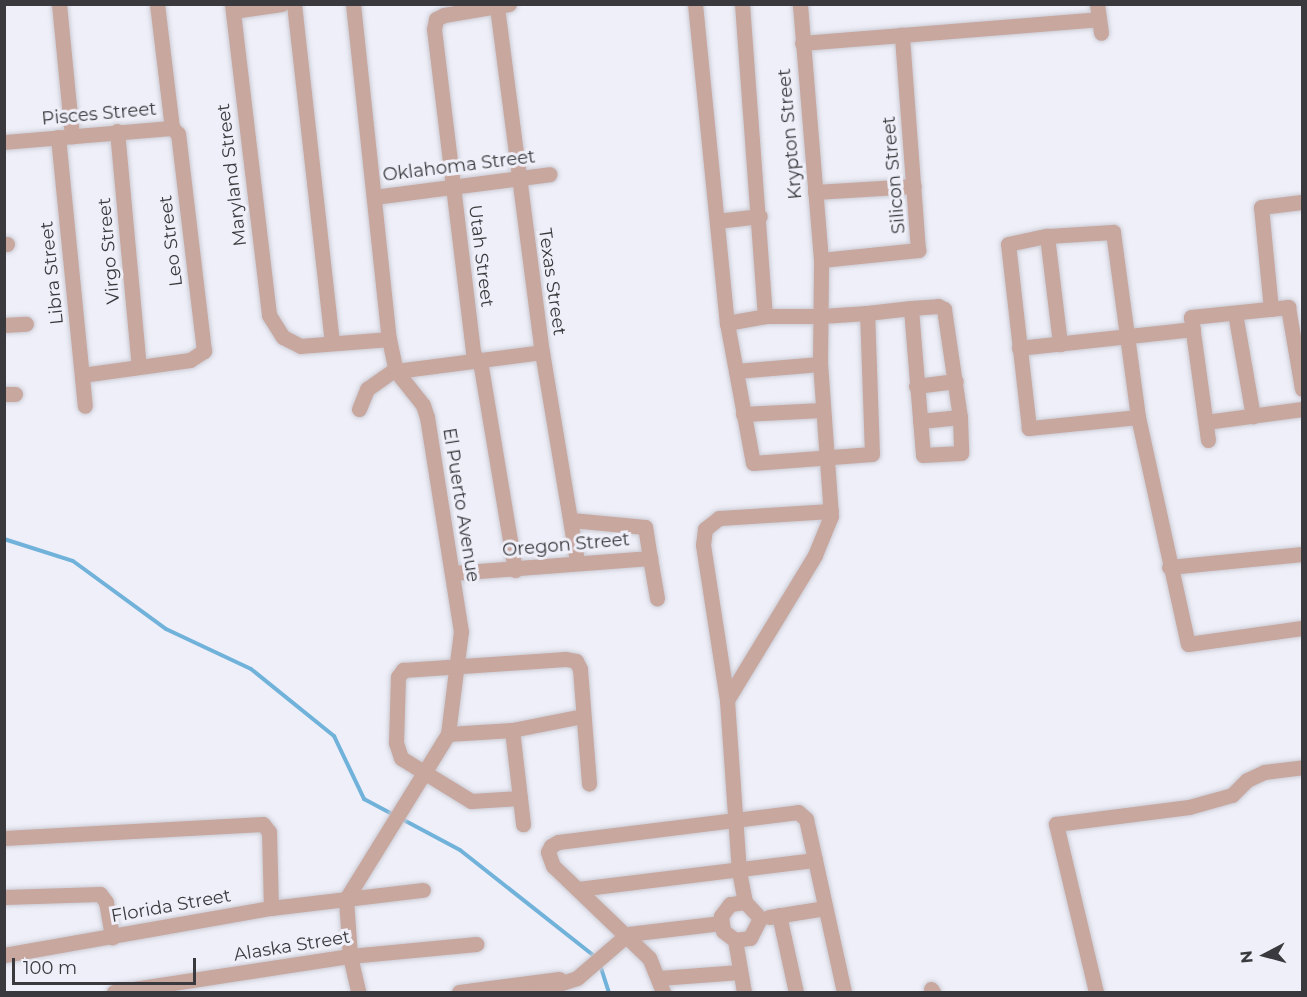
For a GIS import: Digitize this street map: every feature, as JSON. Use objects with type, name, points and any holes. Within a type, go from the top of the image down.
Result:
[{"type":"street","name":"Libra Street","points":[[58,4],[65,136],[85,406]]},
{"type":"street","name":"Leo Street","points":[[82,375],[190,360],[204,351],[178,134],[172,128],[158,4]]},
{"type":"street","points":[[232,8],[282,4]]},
{"type":"street","points":[[294,4],[332,344],[389,339]]},
{"type":"street","name":"El Puerto Avenue","points":[[346,899],[448,734],[459,667],[461,631],[428,417],[423,405],[396,370],[389,339],[353,4]]},
{"type":"street","points":[[694,4],[727,323],[753,463],[828,461],[865,457],[875,448],[867,313]]},
{"type":"street","points":[[742,4],[760,216],[765,316]]},
{"type":"street","name":"Krypton Street","points":[[800,4],[821,260],[820,364],[831,511]]},
{"type":"street","name":"Texas Street","points":[[503,6],[519,178],[542,352],[578,562]]},
{"type":"street","name":"Utah Street","points":[[503,6],[436,19],[452,187],[477,360],[515,570]]},
{"type":"street","name":"Maryland Street","points":[[232,8],[268,315],[283,337],[301,346],[332,344]]},
{"type":"street","points":[[802,43],[1099,19]]},
{"type":"street","name":"Silicon Street","points":[[821,260],[918,250],[902,35]]},
{"type":"street","name":"Pisces Street","points":[[4,142],[172,128]]},
{"type":"street","name":"Virgo Street","points":[[117,131],[139,367]]},
{"type":"street","name":"Oklahoma Street","points":[[374,197],[550,174]]},
{"type":"street","points":[[815,192],[914,186]]},
{"type":"street","points":[[1271,309],[1262,207],[1302,202]]},
{"type":"street","points":[[717,221],[760,216]]},
{"type":"street","points":[[1138,417],[1029,428],[1006,250],[1014,241],[1047,236],[1113,232],[1138,417],[1169,567],[1188,644],[1302,628]]},
{"type":"street","points":[[1047,236],[1060,344]]},
{"type":"street","points":[[727,323],[765,316],[822,316],[867,313],[911,308],[938,306],[944,309],[956,381],[963,449],[947,455],[923,455],[911,308]]},
{"type":"street","points":[[1208,440],[1191,317],[1288,307],[1302,389]]},
{"type":"street","points":[[1235,313],[1253,416]]},
{"type":"street","points":[[4,325],[26,324]]},
{"type":"street","points":[[1019,348],[1193,329]]},
{"type":"street","points":[[359,409],[368,389],[396,370],[542,352]]},
{"type":"street","points":[[735,371],[820,364]]},
{"type":"street","points":[[916,386],[956,381]]},
{"type":"street","points":[[1206,422],[1302,409]]},
{"type":"street","points":[[743,414],[822,411]]},
{"type":"street","points":[[920,421],[960,417]]},
{"type":"street","points":[[727,700],[815,555],[831,511],[719,518],[705,529],[703,545],[727,700],[739,872],[745,902],[760,918]]},
{"type":"street","name":"Oregon Street","points":[[452,573],[650,558],[645,527],[571,520]]},
{"type":"street","points":[[1169,567],[1302,554]]},
{"type":"street","points":[[650,558],[657,598]]},
{"type":"street","points":[[520,798],[476,802],[424,774],[401,758],[397,751],[398,677],[410,667],[459,667],[566,659],[576,661],[580,669],[589,784]]},
{"type":"street","points":[[448,734],[512,730],[583,716]]},
{"type":"street","points":[[512,730],[523,824]]},
{"type":"street","points":[[1096,993],[1056,824],[1190,807],[1232,795],[1247,780],[1264,772],[1302,767]]},
{"type":"street","points":[[740,972],[661,985],[649,958],[628,934],[549,860],[551,846],[558,842],[798,812],[806,819],[844,993]]},
{"type":"street","points":[[4,838],[263,824],[268,832],[271,908]]},
{"type":"street","points":[[578,889],[739,872],[815,860]]},
{"type":"street","name":"Florida Street","points":[[4,955],[271,908],[423,890]]},
{"type":"street","points":[[4,897],[100,894],[106,902],[112,937]]},
{"type":"street","points":[[346,899],[350,956],[358,993]]},
{"type":"street","points":[[744,993],[735,940],[723,930],[721,923],[724,909],[737,901],[745,902]]},
{"type":"street","points":[[760,918],[825,908]]},
{"type":"street","points":[[779,915],[796,993]]},
{"type":"street","points":[[735,940],[750,938],[760,918]]},
{"type":"street","points":[[534,993],[577,978],[628,934],[721,923]]},
{"type":"street","name":"Alaska Street","points":[[114,993],[350,956],[476,944]]},
{"type":"street","points":[[459,993],[577,978]]},
{"type":"waterway","points":[[4,539],[73,561],[166,629],[251,669],[334,736],[364,799],[394,815]]},
{"type":"waterway","points":[[400,818],[460,850],[593,955]]},
{"type":"waterway","points":[[601,968],[609,992]]}]
